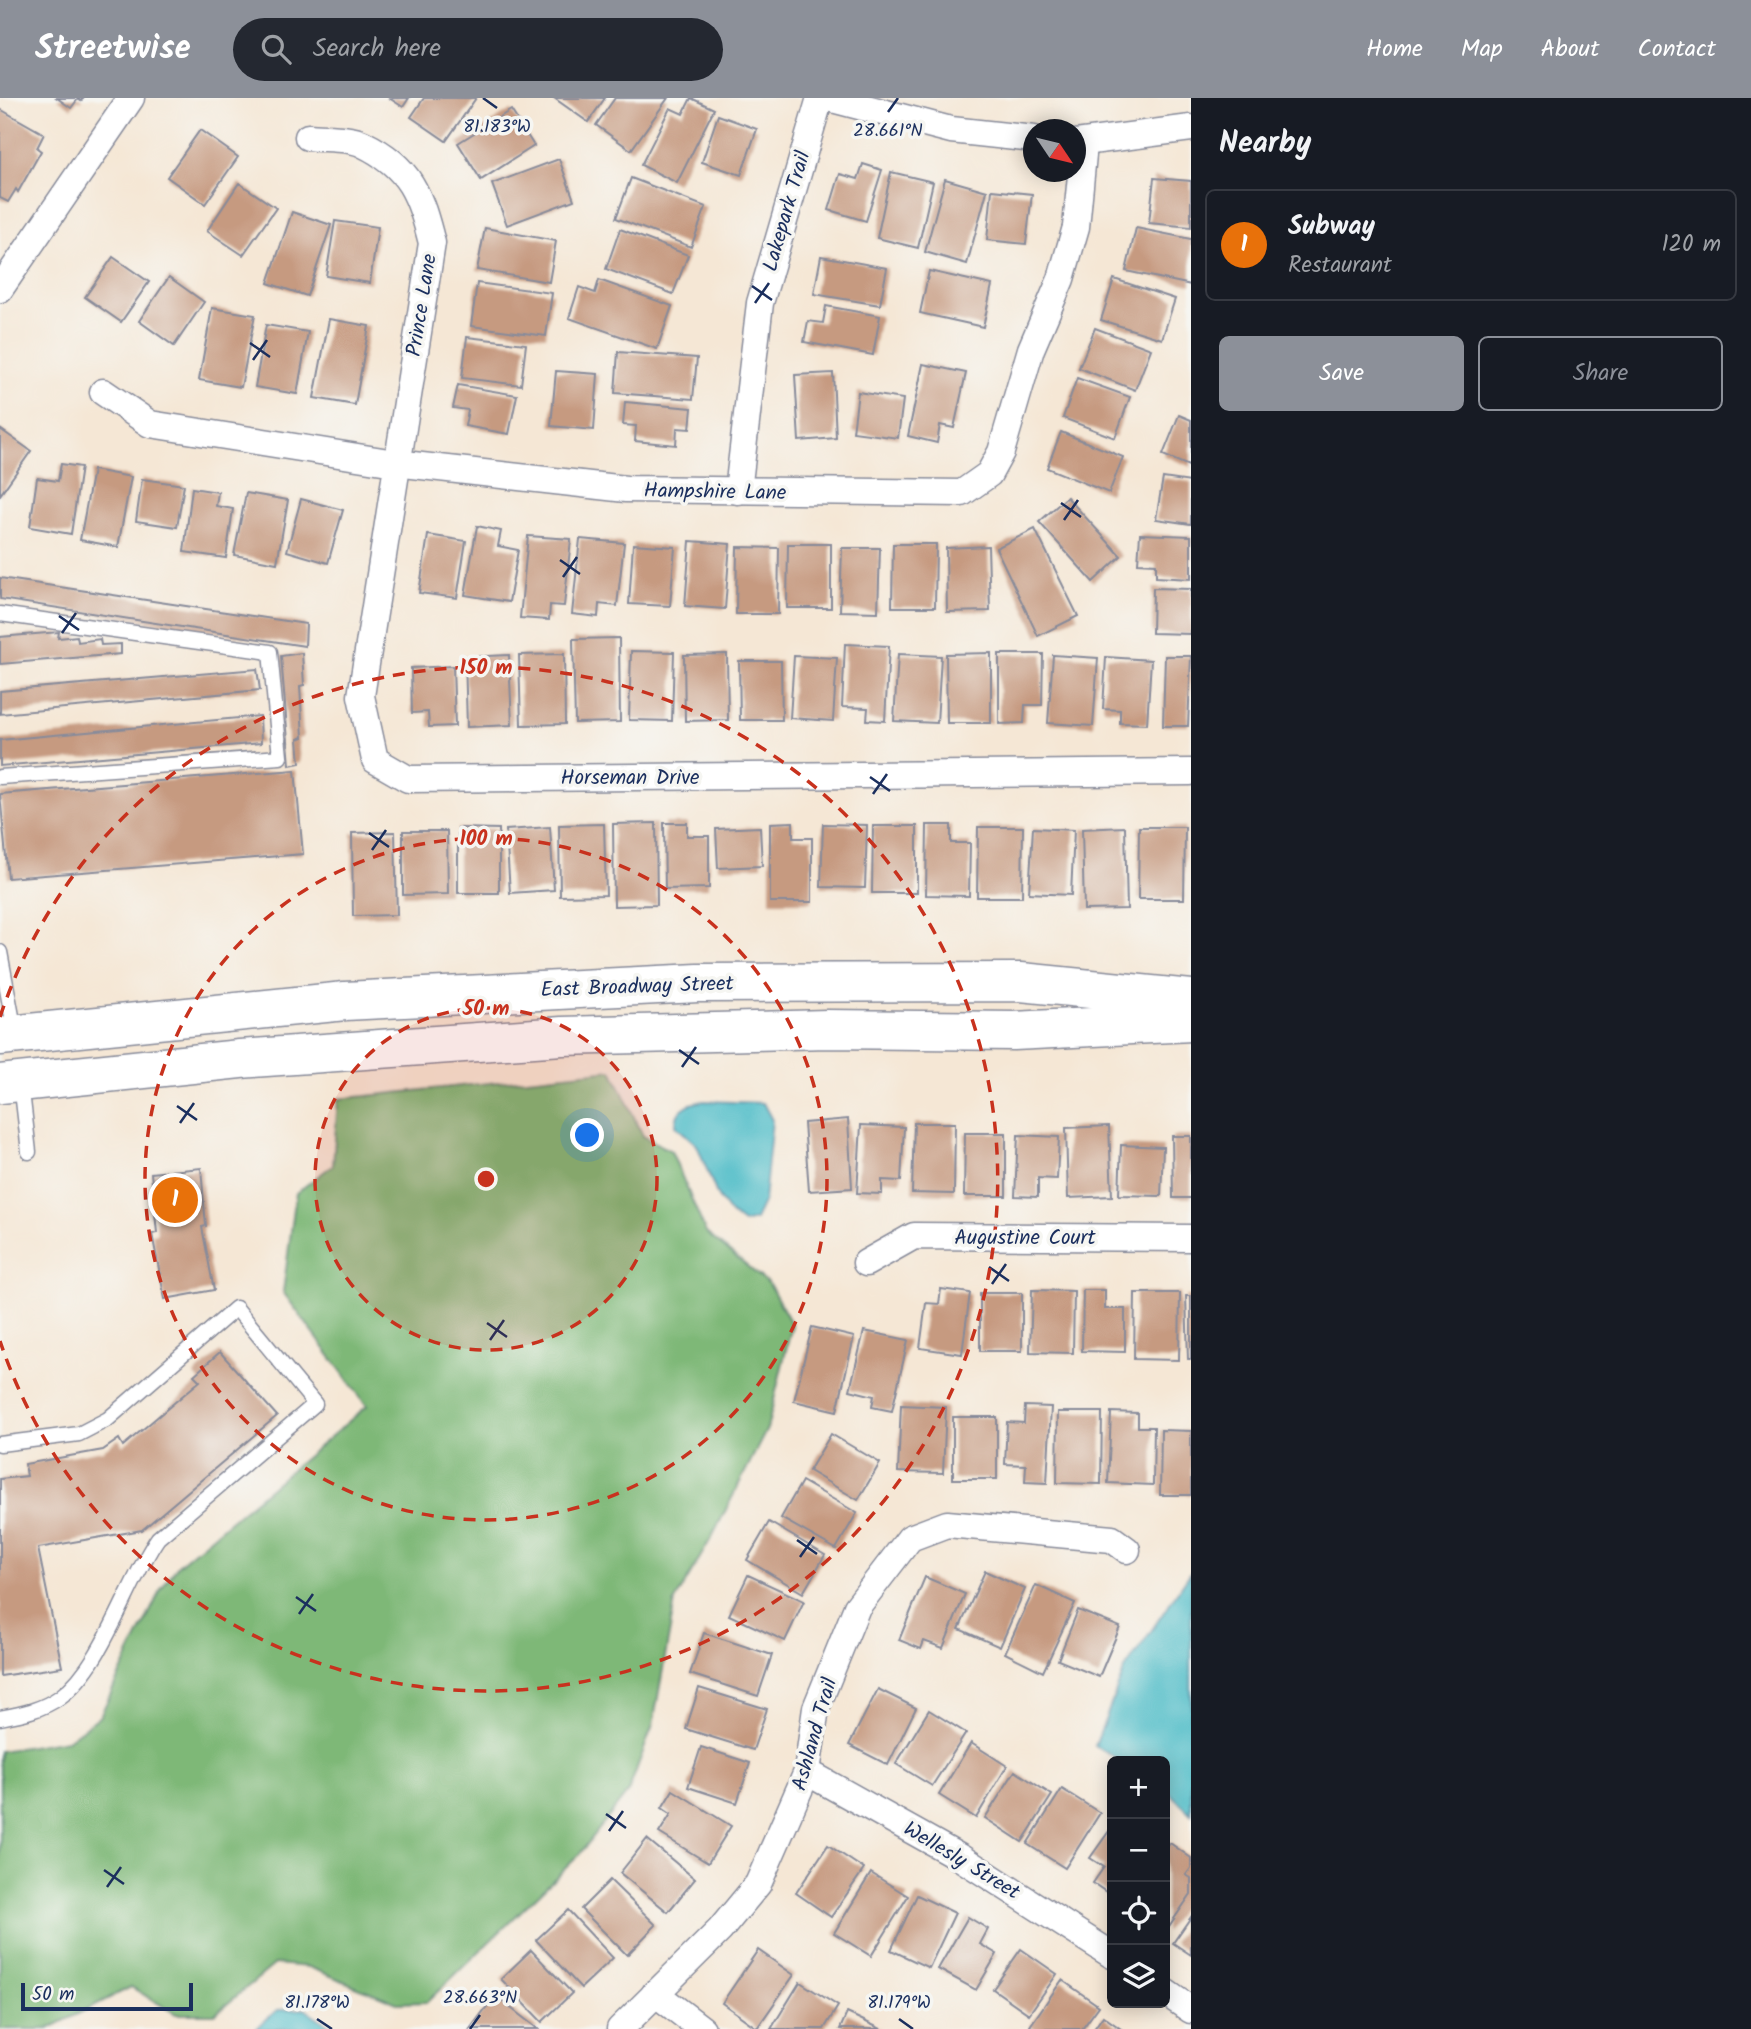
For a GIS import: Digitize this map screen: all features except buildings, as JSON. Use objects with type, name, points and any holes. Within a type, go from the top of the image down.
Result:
[{"type":"main road","name":"East Broadway Street","points":[[8,1035],[345,1000],[698,983],[1021,982],[1191,999]]},
{"type":"main road","points":[[8,1035],[11,1083],[254,1058],[562,1036],[760,1030],[1014,1031],[1191,1022]]},
{"type":"street","points":[[0,289],[131,98]]},
{"type":"street","name":"Lakepark Trail","points":[[738,491],[760,303],[820,98]]},
{"type":"street","points":[[828,98],[951,130],[1023,138]]},
{"type":"street","points":[[1086,142],[1191,128]]},
{"type":"street","name":"Prince Lane","points":[[309,137],[362,143],[404,173],[421,197],[432,243],[395,463]]},
{"type":"street","name":"Hampshire Lane","points":[[103,392],[150,424],[395,463],[626,489],[962,493],[989,474],[1001,452],[1031,349],[1061,279],[1076,227],[1078,182]]},
{"type":"street","name":"Horseman Drive","points":[[395,463],[361,696],[375,760],[408,779],[1191,772]]},
{"type":"street","name":"Augustine Court","points":[[866,1263],[914,1236],[1191,1238]]},
{"type":"street","name":"Ashland Trail","points":[[620,2029],[720,1930],[758,1884],[807,1772],[816,1708],[857,1607],[910,1538],[947,1524],[1112,1539],[1127,1550]]},
{"type":"street","name":"Wellesly Street","points":[[807,1772],[961,1858],[1107,1952]]},
{"type":"street","points":[[655,1993],[702,2029]]},
{"type":"street","points":[[1170,1995],[1191,2010]]},
{"type":"lane","points":[[0,614],[270,652],[280,757],[0,778]]},
{"type":"lane","points":[[0,952],[8,1035]]},
{"type":"lane","points":[[11,1083],[29,1152]]},
{"type":"lane","points":[[0,1444],[79,1434],[108,1419],[236,1308],[315,1404],[158,1538],[142,1561],[87,1671],[60,1697],[29,1713],[0,1718]]},
{"type":"green space","points":[[612,1070],[643,1136],[671,1151],[706,1233],[769,1284],[792,1325],[767,1429],[713,1535],[675,1601],[653,1725],[628,1792],[578,1856],[427,2002],[397,2003],[309,1967],[275,1964],[215,2014],[176,2014],[131,1987],[48,2029],[0,2029],[0,1751],[67,1740],[100,1716],[161,1589],[178,1565],[367,1406],[283,1292],[296,1193],[333,1165],[338,1099]]},
{"type":"water","points":[[693,1103],[763,1103],[772,1120],[764,1201],[755,1220],[743,1223],[731,1214],[718,1197],[697,1145],[676,1126],[680,1111]]},
{"type":"water","points":[[1191,1572],[1191,1814],[1170,1793],[1170,1756],[1112,1756],[1095,1746],[1124,1671]]},
{"type":"water","points":[[305,2009],[334,2029],[256,2029],[277,2010]]},
{"type":"place","name":"Subway","points":[[175,1200]]}]
